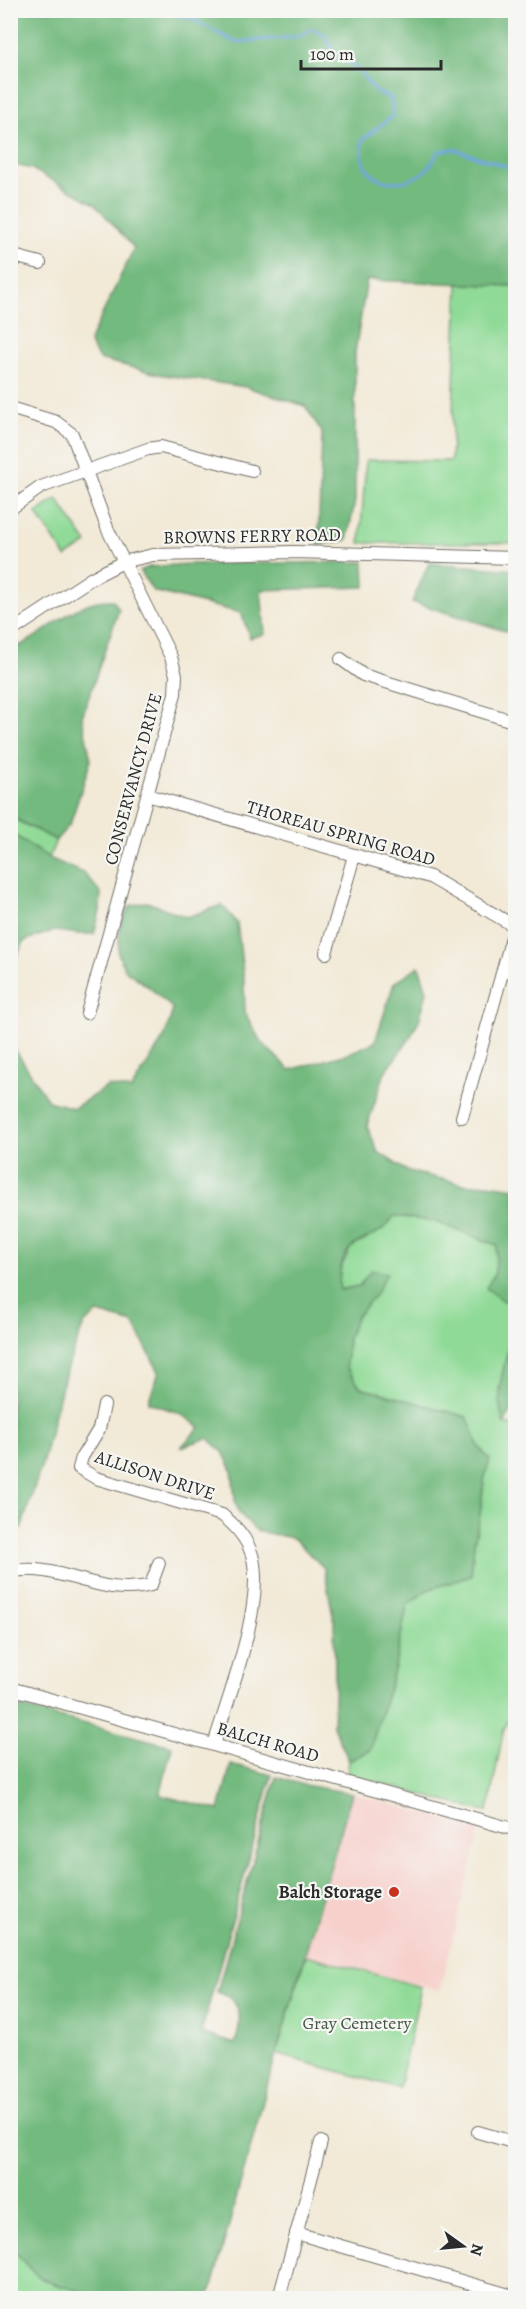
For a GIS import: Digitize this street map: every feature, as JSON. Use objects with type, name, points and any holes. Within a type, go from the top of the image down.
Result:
[{"type":"street","points":[[10,255],[40,263]]},
{"type":"street","name":"CONSERVANCY DRIVE","points":[[10,408],[56,422],[65,427],[76,443],[108,530],[171,657],[176,675],[175,694],[87,1013]]},
{"type":"street","points":[[10,509],[41,488],[148,449],[161,447],[252,471]]},
{"type":"street","name":"BROWNS FERRY ROAD","points":[[10,632],[92,578],[123,562],[153,555],[294,552],[516,558]]},
{"type":"street","points":[[341,659],[363,675],[516,722]]},
{"type":"street","name":"THOREAU SPRING ROAD","points":[[147,795],[439,881],[515,925]]},
{"type":"street","points":[[326,953],[354,856]]},
{"type":"street","points":[[462,1117],[515,925]]},
{"type":"street","name":"ALLISON DRIVE","points":[[104,1405],[99,1429],[82,1457],[79,1468],[96,1478],[222,1515],[238,1528],[252,1554],[256,1577],[254,1602],[214,1745]]},
{"type":"street","points":[[10,1572],[23,1568],[48,1572],[122,1590],[151,1585],[159,1563]]},
{"type":"street","name":"BALCH ROAD","points":[[11,1692],[214,1745],[516,1830]]},
{"type":"street","points":[[478,2132],[516,2143]]},
{"type":"street","points":[[279,2298],[321,2142]]},
{"type":"street","points":[[296,2233],[513,2294]]},
{"type":"shaded area","name":"Balch Storage","points":[[352,1793],[480,1829],[440,1990],[306,1955]]},
{"type":"green space","points":[[11,11],[508,11],[516,14],[515,286],[367,280],[355,352],[355,501],[347,540],[318,545],[322,432],[305,406],[246,387],[158,374],[99,359],[89,342],[134,248],[95,204],[32,169],[11,164]]},
{"type":"green space","points":[[458,284],[515,286],[515,543],[360,543],[366,460],[451,461]]},
{"type":"green space","points":[[57,499],[87,543],[66,557],[36,513]]},
{"type":"green space","points":[[364,562],[365,587],[261,590],[265,634],[250,638],[241,613],[153,591],[140,571],[149,567],[189,564]]},
{"type":"green space","points":[[429,563],[515,570],[515,634],[412,602]]},
{"type":"green space","points":[[113,600],[119,609],[82,717],[91,760],[70,824],[56,840],[11,817],[11,649],[32,639],[83,606],[98,601]]},
{"type":"green space","points":[[10,817],[56,840],[49,858],[11,833]]},
{"type":"green space","points":[[11,833],[49,858],[84,873],[101,893],[100,911],[94,934],[54,931],[24,941],[11,970]]},
{"type":"green space","points":[[147,902],[187,917],[222,905],[237,923],[244,981],[245,1013],[261,1042],[290,1070],[347,1054],[375,1042],[394,983],[419,966],[427,991],[420,1018],[410,1038],[385,1072],[367,1126],[378,1152],[407,1171],[468,1185],[488,1184],[515,1188],[515,1298],[504,1301],[486,1288],[495,1273],[497,1245],[433,1221],[394,1216],[383,1229],[352,1247],[343,1261],[339,1279],[340,1290],[359,1286],[371,1270],[387,1273],[376,1294],[357,1316],[348,1337],[346,1367],[360,1387],[467,1417],[477,1444],[490,1459],[484,1480],[471,1576],[427,1590],[407,1605],[394,1671],[370,1750],[349,1761],[333,1726],[334,1621],[324,1568],[293,1538],[257,1531],[239,1513],[235,1500],[232,1470],[223,1452],[208,1438],[181,1447],[200,1427],[179,1413],[148,1402],[159,1372],[133,1323],[98,1313],[84,1324],[66,1371],[43,1461],[21,1529],[11,1521],[11,1043],[48,1101],[74,1108],[108,1086],[131,1090],[165,1036],[173,1009],[125,970],[118,953],[120,926],[130,906]]},
{"type":"green space","points":[[394,1216],[433,1221],[497,1245],[495,1273],[504,1301],[515,1298],[515,1326],[499,1388],[504,1424],[515,1426],[513,1461],[516,1464],[516,1696],[503,1733],[488,1811],[469,1808],[347,1774],[349,1761],[370,1750],[394,1671],[407,1605],[427,1590],[471,1576],[484,1480],[490,1459],[477,1443],[466,1417],[360,1387],[346,1367],[348,1337],[357,1316],[376,1294],[359,1286],[339,1290],[338,1274],[351,1247],[365,1240]]},
{"type":"green space","points":[[515,1326],[515,1390],[513,1407],[504,1424],[500,1387]]},
{"type":"green space","points":[[20,1707],[172,1746],[160,1795],[219,1810],[231,1764],[272,1775],[201,2033],[235,2044],[240,2020],[239,2012],[232,2000],[217,1992],[276,1777],[304,1785],[352,1793],[276,2054],[209,2298],[93,2298],[39,2276],[25,2263],[11,2243],[10,1739]]},
{"type":"green space","name":"Gray Cemetery","points":[[306,1955],[421,1987],[399,2088],[276,2054]]},
{"type":"green space","points":[[10,2243],[25,2263],[39,2276],[93,2298],[11,2298]]},
{"type":"waterway","points":[[147,10],[190,18],[235,42],[295,37],[313,29],[324,34],[337,58],[355,66],[376,92],[391,98],[393,116],[362,140],[364,164],[376,177],[392,182],[410,179],[428,168],[439,151],[454,149],[516,170]]},
{"type":"place","name":"Balch Storage","points":[[394,1892]]}]
